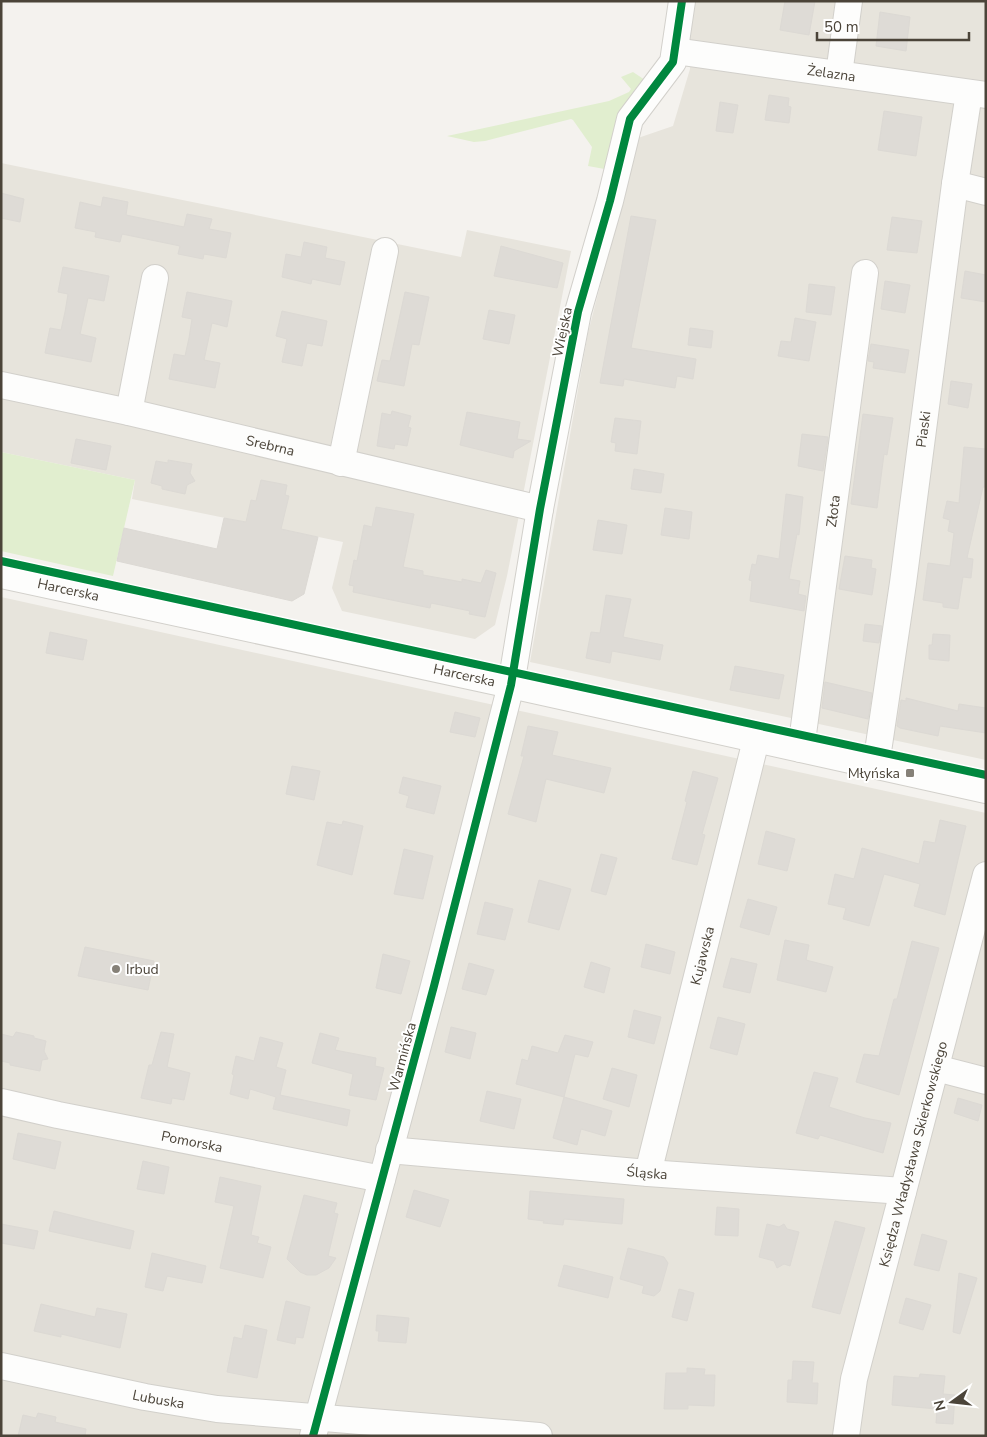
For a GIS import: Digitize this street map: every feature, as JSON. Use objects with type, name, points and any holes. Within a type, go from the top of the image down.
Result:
[{"type":"street","name":"Wiejska","points":[[511,685],[540,509],[578,312],[610,200],[630,119],[673,62],[682,1]]},
{"type":"street","points":[[839,74],[849,1]]},
{"type":"street","name":"Żelazna","points":[[675,51],[977,94]]},
{"type":"street","name":"Piaski","points":[[876,764],[904,583],[955,184],[977,94]]},
{"type":"street","points":[[955,184],[986,192]]},
{"type":"street","points":[[341,463],[385,250]]},
{"type":"street","name":"Złota","points":[[802,749],[865,273]]},
{"type":"street","points":[[129,412],[155,278]]},
{"type":"street","name":"Srebrna","points":[[1,385],[129,412],[540,509]]},
{"type":"street","name":"Harcerska","points":[[1,575],[756,740],[876,764],[986,790]]},
{"type":"street","name":"Warmińska","points":[[316,1427],[437,976],[511,685]]},
{"type":"street","name":"Kujawska","points":[[648,1173],[756,740]]},
{"type":"street","name":"Księdza Władysława Skierkowskiego","points":[[846,1436],[854,1379],[986,875]]},
{"type":"street","points":[[936,1068],[986,1081]]},
{"type":"street","name":"Pomorska","points":[[1,1102],[382,1179]]},
{"type":"street","name":"Śląska","points":[[389,1150],[648,1173],[903,1191]]},
{"type":"street","name":"Lubuska","points":[[1,1366],[145,1397],[316,1427],[539,1436]]},
{"type":"shaded area","points":[[694,1],[986,1],[986,760],[530,662],[588,333],[638,138],[673,126],[690,69],[689,37]]},
{"type":"shaded area","points":[[1,163],[461,257],[467,230],[571,251],[507,576],[495,625],[475,639],[342,611],[332,588],[343,542],[132,499],[135,480],[1,452]]},
{"type":"shaded area","points":[[1,597],[986,813],[986,1436],[1,1436]]},
{"type":"green space","points":[[633,72],[651,84],[610,170],[588,166],[592,147],[571,119],[485,141],[474,142],[447,136],[609,101],[629,92],[631,89],[621,77]]},
{"type":"green space","points":[[1,452],[135,480],[113,576],[1,551]]},
{"type":"building","points":[[785,1],[815,1],[809,35],[780,30]]},
{"type":"building","points":[[880,12],[910,17],[906,51],[876,46]]},
{"type":"building","points":[[769,95],[789,98],[788,106],[791,107],[789,123],[765,120]]},
{"type":"building","points":[[720,102],[738,105],[733,133],[716,131]]},
{"type":"building","points":[[884,111],[922,117],[916,156],[878,150]]},
{"type":"building","points":[[1,193],[24,199],[20,222],[1,218]]},
{"type":"building","points":[[103,197],[128,202],[126,215],[184,227],[187,214],[212,219],[209,229],[231,233],[226,258],[204,254],[203,259],[178,254],[180,246],[122,234],[120,242],[95,237],[96,232],[75,228],[80,202],[101,207]]},
{"type":"building","points":[[631,216],[656,220],[631,348],[696,359],[693,379],[677,376],[675,388],[624,379],[623,386],[600,383]]},
{"type":"building","points":[[892,217],[922,221],[917,253],[887,250]]},
{"type":"building","points":[[304,242],[327,247],[325,258],[345,262],[340,285],[312,279],[311,284],[282,277],[286,254],[301,257]]},
{"type":"building","points":[[501,246],[563,263],[557,288],[494,276]]},
{"type":"building","points":[[63,267],[109,276],[104,301],[88,298],[80,334],[96,338],[91,362],[45,353],[50,328],[61,330],[65,312],[68,294],[58,292]]},
{"type":"building","points":[[965,271],[986,275],[986,302],[961,298]]},
{"type":"building","points":[[885,281],[910,285],[905,313],[881,309]]},
{"type":"building","points":[[809,284],[835,287],[831,315],[806,312]]},
{"type":"building","points":[[187,292],[232,301],[227,327],[212,323],[204,360],[220,363],[215,388],[169,379],[174,354],[185,356],[189,338],[192,319],[182,317]]},
{"type":"building","points":[[405,292],[429,297],[419,345],[412,344],[404,386],[377,381],[382,360],[390,361]]},
{"type":"building","points":[[489,310],[515,315],[509,344],[483,339]]},
{"type":"building","points":[[282,311],[327,321],[322,346],[307,343],[302,366],[282,362],[287,339],[276,336]]},
{"type":"building","points":[[795,318],[816,322],[809,361],[778,356],[781,341],[791,342]]},
{"type":"building","points":[[690,328],[713,331],[711,348],[688,345]]},
{"type":"building","points":[[871,344],[909,350],[905,373],[873,368],[874,362],[868,361]]},
{"type":"building","points":[[951,381],[972,384],[968,408],[948,404]]},
{"type":"building","points":[[392,411],[411,416],[408,427],[411,428],[407,446],[395,444],[394,449],[377,446],[382,413],[391,415]]},
{"type":"building","points":[[467,412],[520,422],[517,439],[531,441],[514,451],[513,458],[460,445]]},
{"type":"building","points":[[863,414],[893,418],[887,455],[884,454],[877,508],[851,504]]},
{"type":"building","points":[[615,418],[641,421],[637,454],[615,451],[616,443],[611,442]]},
{"type":"building","points":[[802,434],[828,437],[823,471],[798,466]]},
{"type":"building","points":[[76,439],[111,446],[106,470],[71,463]]},
{"type":"building","points":[[964,447],[986,449],[986,487],[983,487],[967,558],[973,559],[971,578],[963,577],[958,609],[943,607],[943,603],[923,600],[928,563],[950,566],[954,533],[948,531],[950,520],[943,518],[947,501],[959,503]]},
{"type":"building","points":[[168,460],[192,464],[190,473],[195,481],[187,485],[185,494],[162,489],[162,486],[151,483],[156,461],[168,463]]},
{"type":"building","points":[[634,469],[664,474],[661,493],[631,489]]},
{"type":"building","points":[[261,480],[287,485],[285,495],[289,496],[281,529],[318,537],[304,594],[292,601],[117,561],[124,528],[217,549],[224,518],[246,522],[251,500],[256,501]]},
{"type":"building","points":[[786,494],[803,497],[799,535],[797,534],[789,579],[800,581],[798,594],[806,596],[804,611],[750,601],[752,581],[749,580],[752,564],[756,565],[758,555],[779,559]]},
{"type":"building","points":[[376,507],[414,514],[403,567],[423,571],[423,575],[462,582],[462,579],[481,583],[486,570],[496,573],[485,617],[469,614],[470,611],[431,603],[430,608],[353,592],[354,586],[349,585],[354,560],[357,561],[364,525],[372,527]]},
{"type":"building","points":[[665,508],[692,512],[689,539],[661,535]]},
{"type":"building","points":[[598,520],[627,525],[622,554],[593,550]]},
{"type":"building","points":[[845,556],[872,560],[871,568],[876,569],[872,595],[839,589]]},
{"type":"building","points":[[606,595],[631,599],[623,637],[663,645],[660,660],[612,651],[610,663],[586,658],[591,632],[600,633]]},
{"type":"building","points":[[865,624],[882,626],[879,643],[863,641]]},
{"type":"building","points":[[50,632],[87,640],[83,660],[46,653]]},
{"type":"building","points":[[933,634],[950,635],[949,661],[929,659],[929,645],[932,645]]},
{"type":"building","points":[[735,666],[784,675],[779,699],[730,690]]},
{"type":"building","points":[[825,682],[872,693],[868,719],[822,708]]},
{"type":"building","points":[[906,698],[958,711],[959,704],[986,708],[986,733],[940,726],[938,736],[900,728],[897,726],[901,700],[906,701]]},
{"type":"building","points":[[455,712],[480,718],[475,737],[450,732]]},
{"type":"building","points":[[528,726],[558,732],[552,755],[611,768],[604,793],[546,779],[536,822],[508,814],[524,756],[521,756]]},
{"type":"building","points":[[292,766],[320,771],[314,800],[286,794]]},
{"type":"building","points":[[693,771],[718,778],[702,834],[705,835],[697,865],[672,859]]},
{"type":"building","points":[[403,777],[441,786],[434,814],[406,807],[409,796],[399,793]]},
{"type":"building","points":[[940,820],[966,826],[945,915],[914,906],[920,884],[884,874],[869,926],[843,919],[846,908],[828,904],[835,874],[854,879],[862,848],[919,864],[924,841],[935,843]]},
{"type":"building","points":[[343,821],[363,826],[352,875],[317,865],[327,822],[342,825]]},
{"type":"building","points":[[766,831],[795,839],[787,871],[758,864]]},
{"type":"building","points":[[404,849],[433,856],[423,899],[394,894]]},
{"type":"building","points":[[601,854],[617,858],[606,895],[591,891]]},
{"type":"building","points":[[539,880],[571,889],[559,930],[528,922]]},
{"type":"building","points":[[748,899],[777,907],[769,935],[740,927]]},
{"type":"building","points":[[485,902],[513,909],[505,940],[477,934]]},
{"type":"building","points":[[785,940],[809,945],[806,960],[833,967],[826,992],[777,980]]},
{"type":"building","points":[[912,941],[939,948],[899,1095],[856,1082],[864,1054],[879,1056],[894,999],[897,999]]},
{"type":"building","points":[[646,944],[675,952],[670,974],[641,967]]},
{"type":"building","name":"Irbud","points":[[85,947],[154,961],[148,990],[78,976]]},
{"type":"building","points":[[383,954],[410,961],[401,994],[376,988]]},
{"type":"building","points":[[731,958],[757,964],[750,993],[723,987]]},
{"type":"building","points":[[591,962],[610,968],[604,993],[584,987]]},
{"type":"building","points":[[469,963],[494,970],[486,995],[462,989]]},
{"type":"building","points":[[634,1010],[661,1017],[654,1044],[628,1037]]},
{"type":"building","points":[[718,1017],[745,1024],[737,1055],[710,1048]]},
{"type":"building","points":[[451,1027],[476,1033],[470,1059],[445,1052]]},
{"type":"building","points":[[16,1032],[46,1041],[44,1051],[48,1059],[42,1060],[40,1071],[10,1065],[10,1063],[1,1061],[1,1034],[13,1037]]},
{"type":"building","points":[[161,1032],[174,1034],[167,1067],[190,1073],[184,1100],[172,1098],[171,1104],[141,1098],[149,1065],[152,1065]]},
{"type":"building","points":[[320,1033],[339,1038],[335,1050],[376,1058],[375,1066],[384,1068],[376,1100],[349,1095],[353,1074],[312,1063]]},
{"type":"building","points":[[565,1035],[593,1042],[588,1057],[575,1054],[564,1097],[516,1084],[522,1059],[528,1061],[532,1046],[558,1053]]},
{"type":"building","points":[[260,1037],[283,1043],[276,1067],[286,1070],[280,1095],[350,1110],[347,1126],[273,1109],[276,1097],[250,1089],[248,1099],[230,1094],[236,1056],[254,1061]]},
{"type":"building","points":[[612,1068],[637,1075],[629,1107],[603,1099]]},
{"type":"building","points":[[814,1072],[838,1078],[829,1107],[865,1118],[891,1123],[883,1153],[820,1135],[818,1139],[796,1133]]},
{"type":"building","points":[[487,1091],[521,1099],[514,1129],[480,1121]]},
{"type":"building","points":[[564,1097],[612,1111],[605,1136],[581,1129],[577,1145],[553,1138]]},
{"type":"building","points":[[958,1098],[982,1105],[978,1121],[954,1113]]},
{"type":"building","points":[[18,1133],[61,1142],[55,1169],[13,1159]]},
{"type":"building","points":[[143,1161],[169,1167],[164,1194],[137,1189]]},
{"type":"building","points":[[220,1177],[261,1186],[251,1235],[259,1237],[257,1243],[271,1247],[263,1278],[220,1268],[234,1206],[215,1202]]},
{"type":"building","points":[[414,1190],[449,1200],[440,1227],[406,1217]]},
{"type":"building","points":[[530,1191],[624,1199],[622,1224],[564,1219],[563,1225],[528,1219]]},
{"type":"building","points":[[304,1195],[337,1203],[334,1213],[338,1214],[328,1256],[336,1258],[329,1268],[316,1275],[307,1275],[300,1272],[287,1259]]},
{"type":"building","points":[[717,1207],[739,1209],[738,1236],[715,1235]]},
{"type":"building","points":[[54,1211],[134,1231],[130,1249],[49,1231]]},
{"type":"building","points":[[835,1221],[865,1228],[840,1314],[812,1307]]},
{"type":"building","points":[[1,1224],[38,1231],[34,1249],[1,1243]]},
{"type":"building","points":[[767,1224],[779,1227],[784,1224],[787,1229],[799,1232],[790,1266],[784,1264],[777,1268],[774,1261],[759,1257]]},
{"type":"building","points":[[922,1234],[947,1241],[939,1271],[914,1265]]},
{"type":"building","points":[[628,1248],[664,1257],[668,1263],[660,1291],[654,1296],[642,1293],[644,1286],[620,1279]]},
{"type":"building","points":[[152,1253],[206,1266],[202,1283],[167,1276],[163,1291],[145,1287]]},
{"type":"building","points":[[564,1265],[613,1277],[608,1298],[558,1286]]},
{"type":"building","points":[[959,1273],[977,1278],[960,1334],[953,1332]]},
{"type":"building","points":[[679,1289],[694,1293],[687,1321],[672,1317]]},
{"type":"building","points":[[906,1298],[931,1305],[923,1330],[899,1323]]},
{"type":"building","points":[[286,1301],[310,1307],[303,1338],[296,1337],[295,1344],[277,1340]]},
{"type":"building","points":[[41,1304],[95,1317],[97,1308],[127,1314],[120,1348],[61,1334],[61,1337],[34,1331]]},
{"type":"building","points":[[377,1315],[409,1318],[406,1343],[378,1341],[379,1331],[376,1331]]},
{"type":"building","points":[[245,1325],[267,1330],[257,1378],[227,1372],[234,1337],[242,1339]]},
{"type":"building","points":[[793,1361],[814,1362],[812,1383],[818,1383],[817,1404],[787,1402],[788,1380],[792,1380]]},
{"type":"building","points":[[687,1368],[705,1369],[704,1375],[715,1375],[714,1406],[688,1405],[688,1409],[664,1409],[666,1373],[687,1373]]},
{"type":"building","points":[[920,1374],[945,1376],[943,1394],[955,1395],[953,1424],[936,1423],[937,1409],[892,1405],[894,1376],[919,1378]]},
{"type":"building","points":[[38,1413],[56,1417],[55,1422],[86,1429],[85,1436],[18,1436],[23,1415],[36,1418]]},
{"type":"cycle path","points":[[313,1436],[434,986],[511,685],[540,509],[578,312],[610,201],[630,119],[673,62],[682,1]]},
{"type":"cycle path","points":[[1,561],[986,775]]},
{"type":"place","name":"Młyńska","points":[[910,773]]},
{"type":"place","name":"Irbud","points":[[116,969]]}]
